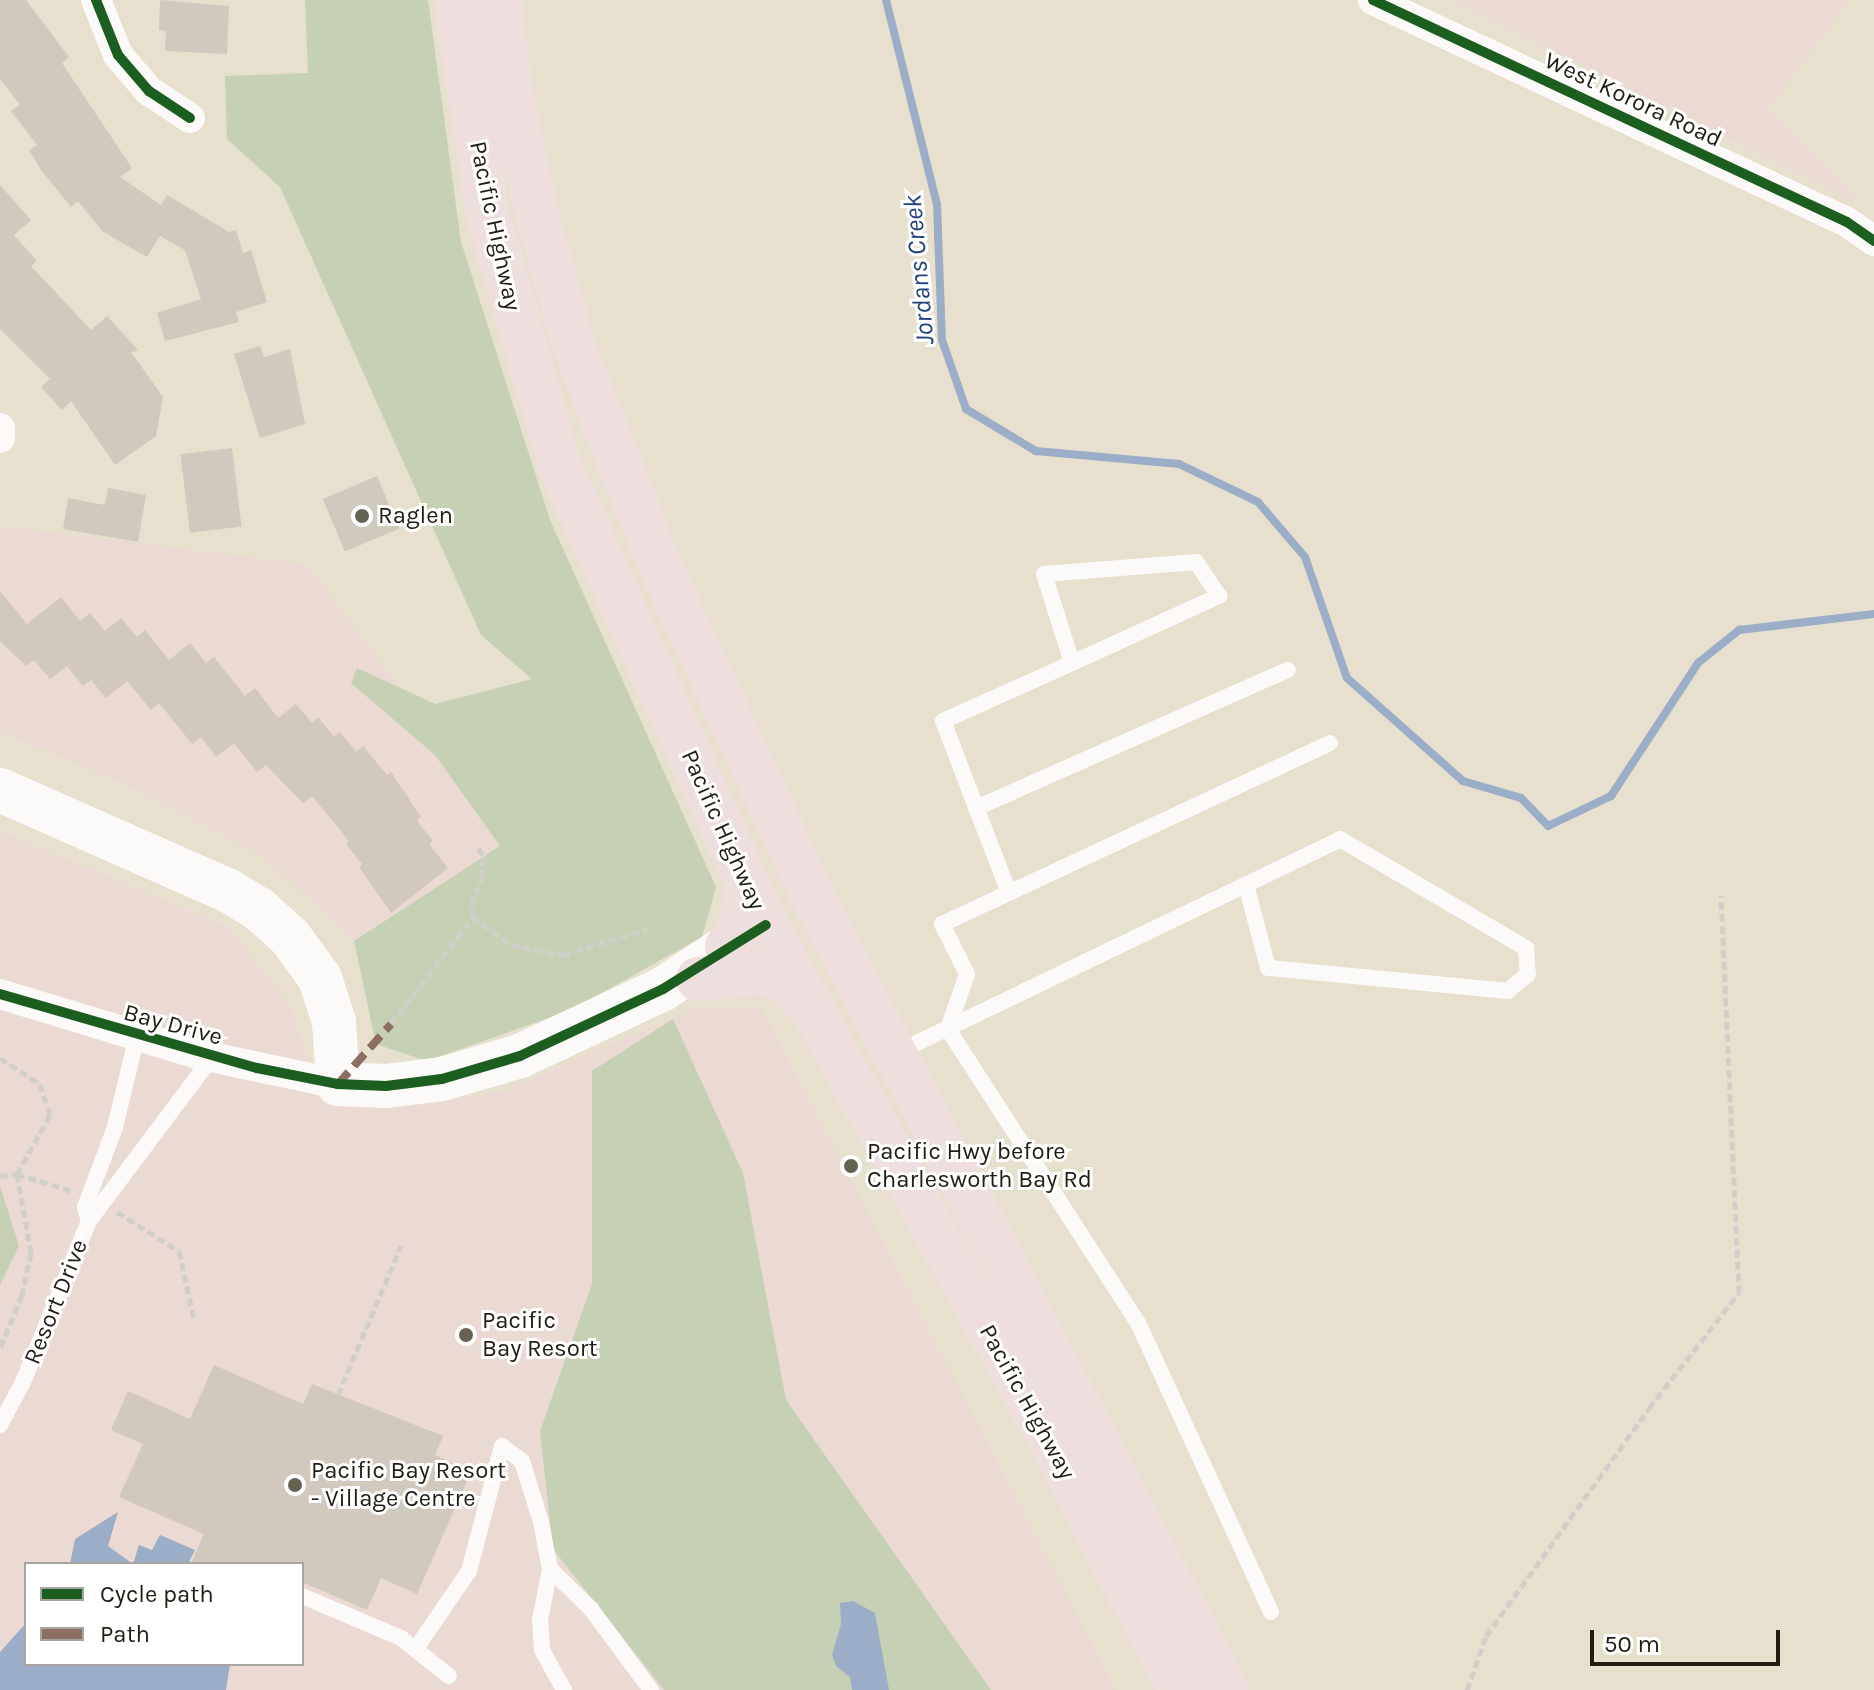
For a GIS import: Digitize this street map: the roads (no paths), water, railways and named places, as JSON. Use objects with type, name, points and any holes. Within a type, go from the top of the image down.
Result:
[{"type":"highway","name":"Pacific Highway","points":[[456,0],[488,214],[559,464],[743,876],[807,1004],[1046,1433],[1179,1690]]},
{"type":"highway","name":"Pacific Highway","points":[[499,0],[510,87],[536,210],[574,347],[661,568],[750,765],[894,1053],[1227,1690]]},
{"type":"highway","points":[[750,765],[781,897],[774,935],[812,955],[896,1104],[958,1172]]},
{"type":"highway","points":[[727,946],[743,924],[743,876]]},
{"type":"highway","points":[[681,984],[765,974],[783,981],[807,1004]]},
{"type":"street","points":[[96,0],[118,55],[149,91],[190,118]]},
{"type":"street","name":"West Korora Road","points":[[1373,0],[1847,222],[1874,241]]},
{"type":"street","points":[[0,428],[0,438]]},
{"type":"street","points":[[0,790],[227,890],[260,910],[290,937],[320,978],[334,1022],[338,1084],[399,1085],[479,1070],[681,984],[774,935]]},
{"type":"street","points":[[681,984],[727,946],[774,935]]},
{"type":"street","name":"Bay Drive","points":[[0,994],[212,1057],[338,1084]]},
{"type":"lane","points":[[1009,893],[943,721],[1139,633],[1219,596],[1196,562],[1044,574],[1072,663]]},
{"type":"lane","points":[[976,808],[1288,670]]},
{"type":"lane","points":[[948,1029],[967,974],[942,924],[1330,743]]},
{"type":"lane","points":[[894,1053],[1340,839],[1526,948],[1528,974],[1508,991],[1268,968],[1246,885]]},
{"type":"lane","points":[[948,1029],[1138,1323],[1271,1612]]},
{"type":"lane","name":"Resort Drive","points":[[0,1425],[23,1382],[89,1221],[137,1036]]},
{"type":"lane","name":"Resort Drive","points":[[96,1199],[212,1057]]},
{"type":"lane","points":[[417,1647],[469,1571],[502,1446],[522,1461],[550,1569],[540,1620],[542,1650],[564,1690]]},
{"type":"lane","points":[[550,1569],[591,1609],[651,1690]]},
{"type":"lane","points":[[304,1597],[417,1647],[449,1676]]},
{"type":"water","points":[[118,1512],[108,1546],[130,1562],[70,1562],[75,1539]]},
{"type":"water","points":[[160,1535],[195,1550],[189,1562],[134,1562],[139,1545],[152,1550]]},
{"type":"water","points":[[853,1601],[875,1613],[889,1690],[852,1690],[850,1677],[836,1666],[832,1655],[841,1624],[840,1603]]},
{"type":"water","points":[[24,1625],[24,1666],[230,1666],[226,1690],[0,1690],[0,1652]]},
{"type":"waterway","name":"Jordans Creek","points":[[886,0],[937,205],[942,340],[966,409],[1036,451],[1179,464],[1258,502],[1305,557],[1347,678],[1463,781],[1521,798],[1548,826],[1611,796],[1698,663],[1739,630],[1874,614]]},
{"type":"place","name":"Raglen","points":[[362,516]]},
{"type":"place","name":"Pacific Hwy before Charlesworth Bay Rd","points":[[851,1166]]},
{"type":"place","name":"Pacific Bay Resort","points":[[466,1335]]},
{"type":"place","name":"Pacific Bay Resort - Village Centre","points":[[295,1485]]}]
